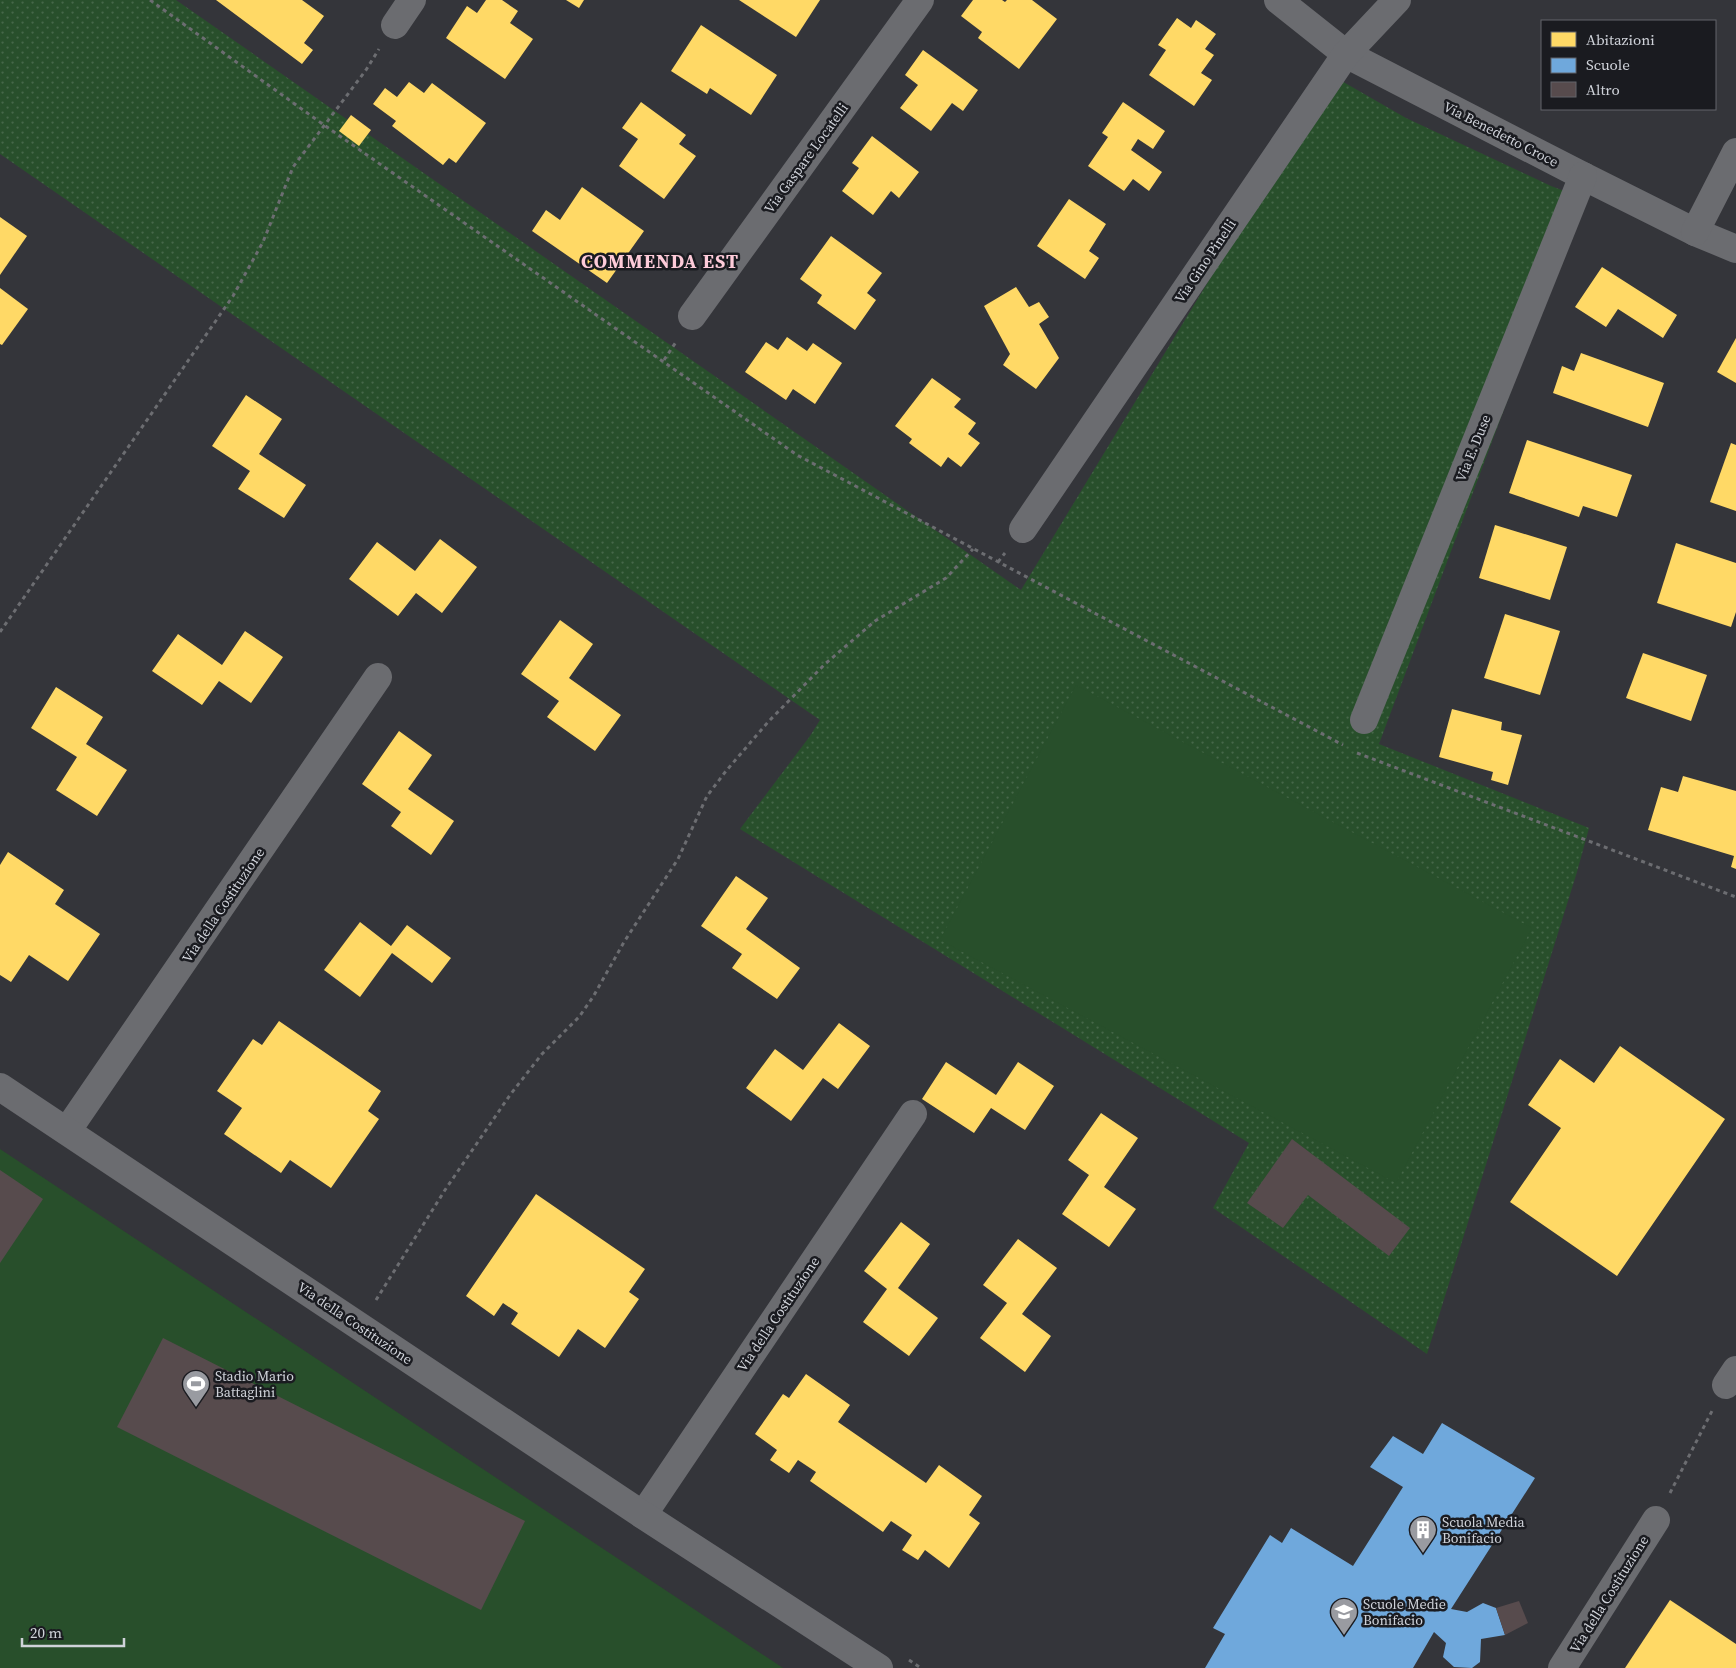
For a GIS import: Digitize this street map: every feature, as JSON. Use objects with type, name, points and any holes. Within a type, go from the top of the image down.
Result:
[{"type":"street","points":[[395,25],[412,0]]},
{"type":"street","name":"Via Gaspare Locatelli","points":[[692,316],[920,0]]},
{"type":"street","name":"Via Benedetto Croce","points":[[1278,0],[1346,54],[1583,176],[1696,232],[1736,249]]},
{"type":"street","name":"Via Gino Pinelli","points":[[1023,529],[1346,54],[1398,0]]},
{"type":"street","points":[[1696,232],[1736,152]]},
{"type":"street","name":"Via E. Duse","points":[[1364,720],[1583,176]]},
{"type":"street","name":"Via della Costituzione","points":[[67,1132],[378,678]]},
{"type":"street","name":"Via della Costituzione","points":[[0,1087],[643,1515],[879,1668]]},
{"type":"street","name":"Via della Costituzione","points":[[643,1515],[913,1114]]},
{"type":"street","name":"Via della Costituzione","points":[[1562,1668],[1656,1520]]},
{"type":"path","points":[[150,0],[324,125],[797,455],[1345,746]]},
{"type":"path","points":[[0,632],[233,296],[263,242],[293,167],[366,70],[395,25]]},
{"type":"path","points":[[376,1300],[445,1190],[510,1094],[542,1054],[579,1017],[593,997],[624,942],[678,859],[706,796],[768,722],[825,664],[875,620],[946,578],[973,550]]},
{"type":"path","points":[[1354,751],[1736,897]]},
{"type":"path","points":[[1656,1520],[1731,1378]]},
{"type":"green space","points":[[0,0],[176,0],[1021,590],[1333,76],[1406,118],[1551,186],[1583,198],[1379,744],[1589,828],[1427,1354],[1213,1208],[1249,1143],[740,829],[820,720],[0,154]]},
{"type":"green space","points":[[1076,685],[1532,928],[1396,1183],[940,940]]},
{"type":"green space","name":"Stadio Mario Battaglini","points":[[0,1149],[783,1668],[0,1668]]},
{"type":"building: Abitazioni","points":[[216,0],[302,0],[324,16],[304,43],[313,50],[302,64]]},
{"type":"building: Abitazioni","points":[[486,0],[502,0],[518,11],[510,23],[533,39],[505,79],[446,38],[467,6],[477,13]]},
{"type":"building: Abitazioni","points":[[566,0],[584,0],[579,8]]},
{"type":"building: Abitazioni","points":[[739,0],[820,0],[796,37]]},
{"type":"building: Abitazioni","points":[[973,0],[1002,0],[1005,2],[1007,0],[1032,0],[1057,19],[1019,69],[978,38],[982,32],[961,16]]},
{"type":"building: Abitazioni","points":[[1177,18],[1191,28],[1196,20],[1216,34],[1205,49],[1214,55],[1201,73],[1212,80],[1194,106],[1149,75],[1166,50],[1158,45]]},
{"type":"building: Abitazioni","points":[[701,25],[777,75],[751,115],[710,88],[707,94],[671,71]]},
{"type":"building: Abitazioni","points":[[923,50],[978,90],[963,111],[952,103],[931,131],[900,108],[918,85],[905,75]]},
{"type":"building: Abitazioni","points":[[409,82],[424,93],[432,83],[486,123],[456,163],[449,158],[443,165],[392,126],[396,121],[373,104],[385,88],[397,97]]},
{"type":"building: Abitazioni","points":[[641,102],[686,135],[679,144],[696,156],[664,199],[619,166],[638,139],[622,128]]},
{"type":"building: Abitazioni","points":[[1123,102],[1165,131],[1153,149],[1138,139],[1131,150],[1162,172],[1149,191],[1133,179],[1124,191],[1088,166],[1108,137],[1102,133]]},
{"type":"building: Abitazioni","points":[[351,115],[371,130],[359,146],[339,131]]},
{"type":"building: Abitazioni","points":[[872,136],[919,172],[899,198],[891,191],[873,215],[842,191],[859,168],[852,163]]},
{"type":"building: Abitazioni","points":[[582,187],[644,231],[607,283],[532,231],[546,210],[560,220]]},
{"type":"building: Abitazioni","points":[[1069,199],[1106,224],[1089,251],[1099,258],[1085,279],[1037,246]]},
{"type":"building: Abitazioni","points":[[0,217],[27,236],[0,275]]},
{"type":"building: Abitazioni","points":[[831,236],[882,273],[867,293],[876,300],[855,330],[817,303],[822,295],[800,279]]},
{"type":"building: Abitazioni","points":[[1602,267],[1677,315],[1663,338],[1618,309],[1606,327],[1575,307]]},
{"type":"building: Abitazioni","points":[[1016,287],[1029,307],[1039,302],[1049,317],[1039,324],[1059,358],[1036,389],[1003,365],[1010,354],[984,306]]},
{"type":"building: Abitazioni","points":[[0,288],[28,309],[2,345],[0,344]]},
{"type":"building: Abitazioni","points":[[787,337],[807,351],[813,343],[842,363],[815,404],[793,389],[786,400],[745,372],[766,342],[778,350]]},
{"type":"building: Abitazioni","points":[[1736,338],[1736,383],[1717,372]]},
{"type":"building: Abitazioni","points":[[1581,353],[1664,383],[1648,427],[1553,393],[1562,366],[1574,371]]},
{"type":"building: Abitazioni","points":[[932,378],[961,399],[954,407],[976,423],[968,434],[980,443],[961,467],[948,457],[941,467],[909,443],[912,439],[895,426]]},
{"type":"building: Abitazioni","points":[[246,395],[282,419],[259,454],[306,485],[284,518],[238,489],[250,471],[212,446]]},
{"type":"building: Abitazioni","points":[[1527,440],[1632,475],[1617,517],[1583,506],[1579,517],[1509,493]]},
{"type":"building: Abitazioni","points":[[1731,443],[1736,445],[1736,511],[1710,502]]},
{"type":"building: Abitazioni","points":[[1495,525],[1567,547],[1550,600],[1479,578]]},
{"type":"building: Abitazioni","points":[[440,539],[477,567],[442,613],[416,593],[398,616],[349,579],[377,542],[415,571]]},
{"type":"building: Abitazioni","points":[[1676,543],[1736,563],[1736,612],[1731,627],[1657,603]]},
{"type":"building: Abitazioni","points":[[1505,614],[1560,631],[1540,695],[1484,678]]},
{"type":"building: Abitazioni","points":[[560,620],[593,644],[569,678],[621,715],[595,751],[547,717],[559,701],[521,674]]},
{"type":"building: Abitazioni","points":[[245,631],[283,657],[251,703],[219,681],[202,705],[152,671],[178,634],[222,665]]},
{"type":"building: Abitazioni","points":[[1643,653],[1707,675],[1691,721],[1626,698]]},
{"type":"building: Abitazioni","points":[[56,687],[103,717],[86,744],[127,770],[97,816],[56,790],[77,757],[31,728]]},
{"type":"building: Abitazioni","points":[[1452,709],[1502,722],[1501,730],[1522,735],[1508,785],[1491,780],[1493,772],[1439,757]]},
{"type":"building: Abitazioni","points":[[399,731],[432,755],[408,789],[454,821],[431,855],[391,826],[401,812],[362,784]]},
{"type":"building: Abitazioni","points":[[1683,776],[1736,791],[1736,869],[1731,867],[1734,856],[1648,830],[1661,787],[1678,792]]},
{"type":"building: Abitazioni","points":[[8,852],[64,890],[55,904],[100,934],[68,981],[29,955],[11,982],[0,975],[0,865]]},
{"type":"building: Abitazioni","points":[[736,876],[768,898],[746,929],[800,968],[777,999],[732,968],[742,954],[701,926]]},
{"type":"building: Abitazioni","points":[[360,922],[391,946],[407,925],[451,958],[432,983],[392,953],[360,997],[324,970]]},
{"type":"building: Abitazioni","points":[[279,1021],[381,1091],[368,1111],[379,1119],[331,1188],[290,1160],[281,1173],[224,1134],[242,1108],[217,1091],[253,1039],[262,1045]]},
{"type":"building: Abitazioni","points":[[839,1023],[870,1046],[838,1089],[823,1078],[791,1121],[746,1088],[775,1049],[803,1070]]},
{"type":"building: Abitazioni","points":[[1620,1046],[1725,1119],[1617,1276],[1510,1202],[1561,1128],[1528,1105],[1560,1059],[1594,1083]]},
{"type":"building: Abitazioni","points":[[946,1062],[996,1095],[1018,1062],[1054,1086],[1025,1130],[991,1108],[974,1133],[922,1099]]},
{"type":"building: Abitazioni","points":[[1101,1113],[1138,1138],[1104,1187],[1136,1209],[1109,1247],[1062,1214],[1089,1175],[1068,1160]]},
{"type":"building: Abitazioni","points":[[536,1194],[645,1269],[629,1292],[639,1299],[605,1348],[578,1329],[559,1357],[511,1324],[518,1313],[503,1303],[494,1316],[466,1296]]},
{"type":"building: Abitazioni","points":[[901,1222],[930,1244],[898,1288],[938,1318],[909,1356],[863,1322],[887,1289],[864,1271]]},
{"type":"building: Abitazioni","points":[[1018,1239],[1057,1268],[1022,1314],[1051,1336],[1025,1372],[980,1338],[1007,1303],[983,1285]]},
{"type":"building: Abitazioni","points":[[806,1374],[850,1405],[838,1422],[926,1483],[939,1465],[982,1496],[969,1515],[980,1523],[949,1568],[925,1550],[918,1560],[902,1550],[912,1535],[891,1521],[883,1532],[810,1481],[816,1472],[798,1460],[789,1473],[770,1460],[777,1450],[755,1434],[783,1394],[789,1398]]},
{"type":"building: Abitazioni","points":[[1670,1600],[1736,1644],[1736,1668],[1625,1668]]},
{"type":"building: Scuole","name":"Scuola Media Bonifacio","points":[[1442,1423],[1535,1478],[1451,1609],[1467,1612],[1483,1603],[1496,1608],[1505,1635],[1481,1639],[1480,1662],[1472,1668],[1454,1667],[1443,1657],[1446,1643],[1434,1632],[1413,1668],[1205,1668],[1225,1634],[1213,1628],[1270,1535],[1282,1543],[1291,1528],[1353,1566],[1403,1487],[1370,1467],[1393,1436],[1423,1454]]},
{"type":"building: Altro","points":[[1292,1139],[1410,1228],[1389,1256],[1308,1195],[1283,1228],[1247,1203]]},
{"type":"building: Altro","points":[[0,1170],[43,1199],[0,1263]]},
{"type":"building: Altro","points":[[163,1338],[525,1521],[481,1610],[117,1427]]},
{"type":"building: Altro","points":[[1519,1601],[1528,1623],[1505,1635],[1496,1608]]},
{"type":"place","name":"Stadio Mario Battaglini","points":[[196,1408]]},
{"type":"place","name":"Scuola Media Bonifacio","points":[[1423,1554]]},
{"type":"place","name":"Scuole Medie Bonifacio","points":[[1344,1636]]},
{"type":"district","name":"COMMENDA EST","points":[[660,261]]}]
